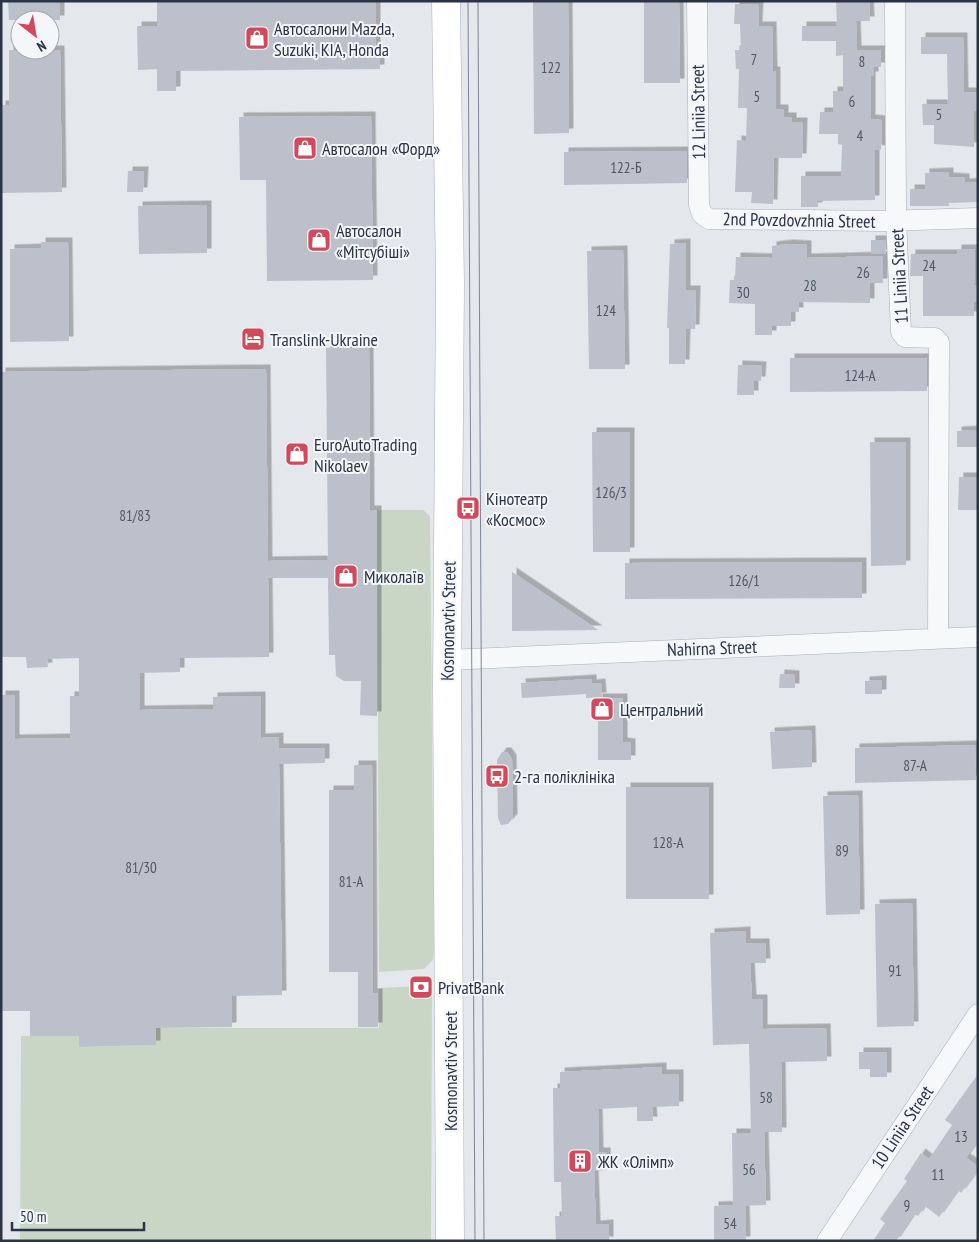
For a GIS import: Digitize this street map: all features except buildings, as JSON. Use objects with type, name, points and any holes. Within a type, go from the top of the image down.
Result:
[{"type":"main road","name":"Kosmonavtiv Street","points":[[446,1],[450,284],[447,660],[450,1241]]},
{"type":"street","name":"12 Liniia Street","points":[[696,1],[699,205],[702,214],[709,219]]},
{"type":"street","name":"11 Liniia Street","points":[[895,1],[896,219],[901,332],[905,337],[934,338],[940,342],[938,638]]},
{"type":"street","name":"2nd Povzdovzhnia Street","points":[[709,219],[884,221],[896,219],[978,218]]},
{"type":"street","name":"Nahirna Street","points":[[447,660],[978,637]]},
{"type":"street","name":"10 Liniia Street","points":[[828,1241],[978,1014]]},
{"type":"green space","points":[[377,510],[423,510],[430,516],[434,951],[433,960],[424,969],[379,972]]},
{"type":"green space","points":[[421,986],[428,990],[432,998],[431,1241],[20,1241],[21,1036],[79,1036],[79,1047],[156,1045],[156,1028],[379,1028],[379,988]]},
{"type":"tram line","points":[[468,1],[475,1241]]},
{"type":"tram line","points":[[478,1],[484,1241]]},
{"type":"place","name":"Автосалони Mazda, Suzuki, KIA, Honda","points":[[257,38]]},
{"type":"place","name":"Автосалон «Форд»","points":[[305,148]]},
{"type":"place","name":"Автосалон «Мітсубіші»","points":[[319,240]]},
{"type":"place","name":"Translink-Ukraine","points":[[253,339]]},
{"type":"place","name":"EuroAutoTrading Nikolaev","points":[[297,454]]},
{"type":"place","name":"Кінотеатр «Космос»","points":[[468,508]]},
{"type":"place","name":"Миколаїв","points":[[346,576]]},
{"type":"place","name":"Центральний","points":[[602,709]]},
{"type":"place","name":"2-га поліклініка","points":[[497,776]]},
{"type":"place","name":"PrivatBank","points":[[421,987]]},
{"type":"place","name":"ЖК «Олімп»","points":[[580,1161]]}]
